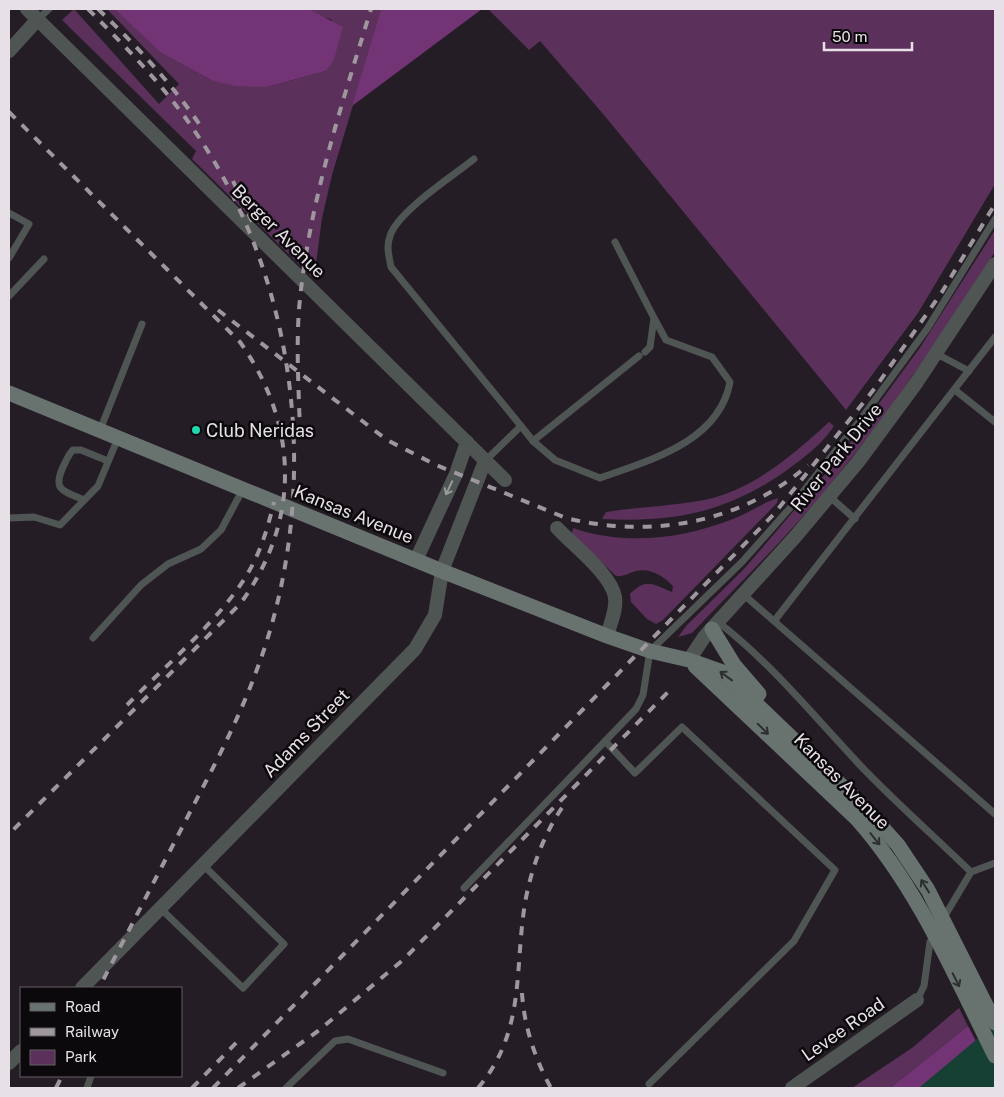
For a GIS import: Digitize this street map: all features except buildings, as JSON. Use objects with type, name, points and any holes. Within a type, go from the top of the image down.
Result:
[{"type":"main road","name":"Kansas Avenue","points":[[9,392],[442,571],[607,636],[650,652],[689,660],[723,672],[802,748],[820,775],[892,862],[915,899],[995,1056]]},
{"type":"main road","points":[[715,625],[734,665],[772,708],[802,748]]},
{"type":"main road","name":"Kansas Avenue","points":[[689,660],[898,845],[928,890],[995,1023]]},
{"type":"street","name":"Berger Avenue","points":[[27,9],[505,480]]},
{"type":"street","points":[[9,51],[38,20]]},
{"type":"street","name":"River Park Drive","points":[[689,660],[715,625],[830,497],[893,416],[994,269]]},
{"type":"street","points":[[416,560],[456,474],[467,442]]},
{"type":"street","name":"Adams Street","points":[[83,987],[415,648],[435,615],[442,571],[486,461]]},
{"type":"street","points":[[557,528],[610,582],[615,598],[607,636]]},
{"type":"street","name":"Levee Road","points":[[792,1088],[917,1000]]},
{"type":"street","points":[[9,1063],[20,1051]]},
{"type":"lane","points":[[38,20],[49,9]]},
{"type":"lane","points":[[474,159],[407,212],[390,235],[387,251],[391,266],[534,441],[555,460],[600,478],[658,457],[698,434],[715,418],[726,401],[730,382],[712,357],[666,340],[615,242]]},
{"type":"lane","points":[[9,213],[28,224],[9,258]]},
{"type":"lane","points":[[464,888],[636,709],[643,694],[650,652],[742,562],[790,508],[927,329],[995,219]]},
{"type":"lane","points":[[9,296],[44,259]]},
{"type":"lane","points":[[534,441],[650,348],[654,318]]},
{"type":"lane","points":[[100,430],[142,324]]},
{"type":"lane","points":[[775,620],[995,338]]},
{"type":"lane","points":[[937,354],[969,371]]},
{"type":"lane","points":[[955,390],[995,422]]},
{"type":"lane","points":[[486,461],[521,426]]},
{"type":"lane","points":[[9,518],[34,517],[60,525],[98,486],[118,437]]},
{"type":"lane","points":[[84,500],[62,490],[58,485],[57,480],[68,454],[73,450],[81,450],[108,461]]},
{"type":"lane","points":[[93,638],[141,585],[168,564],[201,550],[221,530],[244,489]]},
{"type":"lane","points":[[830,497],[855,518]]},
{"type":"lane","points":[[743,594],[995,814]]},
{"type":"lane","points":[[715,625],[740,640],[804,704],[860,765],[972,872]]},
{"type":"lane","points":[[605,741],[635,773],[682,727],[834,870],[794,940],[649,1084]]},
{"type":"lane","points":[[917,1000],[924,986],[930,942],[972,872],[995,863]]},
{"type":"lane","points":[[160,908],[243,988],[284,944],[203,865]]},
{"type":"lane","points":[[286,1088],[334,1041],[348,1039],[443,1072]]},
{"type":"green space","points":[[74,9],[159,104],[179,84],[107,9],[117,10],[161,53],[213,81],[267,87],[326,71],[332,20],[309,9],[382,9],[332,175],[322,218],[314,279],[192,159],[196,151],[62,20]]},
{"type":"green space","points":[[488,9],[995,9],[995,184],[918,313],[846,410],[604,115],[540,41],[529,50]]},
{"type":"green space","points":[[995,230],[995,251],[990,260],[927,355],[860,447],[812,506],[753,570],[692,633],[678,637],[686,626],[744,569],[839,458],[919,349]]},
{"type":"green space","points":[[829,422],[834,426],[813,450],[787,470],[744,496],[699,512],[676,516],[653,519],[602,519],[606,512],[704,500],[739,489],[771,470]]},
{"type":"green space","points":[[778,498],[777,503],[663,620],[656,624],[647,619],[631,602],[630,594],[646,584],[655,585],[672,592],[673,586],[661,576],[647,571],[641,570],[616,576],[572,534],[573,528],[613,537],[653,538],[674,535],[714,526]]},
{"type":"green space","points":[[959,1008],[968,1026],[890,1088],[852,1088],[912,1048]]},
{"type":"shaded area","points":[[115,9],[309,9],[343,27],[334,59],[326,71],[267,87],[236,86],[213,81],[161,53]]},
{"type":"shaded area","points":[[482,9],[352,106],[381,10]]},
{"type":"shaded area","points":[[995,1024],[995,1088],[919,1088]]},
{"type":"shaded area","points":[[968,1026],[976,1041],[919,1088],[890,1088]]},
{"type":"railway","points":[[88,9],[132,54],[173,102],[198,136],[233,196],[260,260],[279,328],[291,397],[294,467],[289,537],[277,606],[256,672],[216,762],[100,987]]},
{"type":"railway","points":[[98,9],[154,67],[204,131]]},
{"type":"railway","points":[[300,435],[298,340],[303,271],[327,157],[371,9]]},
{"type":"railway","points":[[9,112],[240,342],[259,374],[273,406],[282,439],[285,473],[282,507],[274,540],[260,572],[240,604],[9,834]]},
{"type":"railway","points":[[233,181],[254,226]]},
{"type":"railway","points":[[213,1088],[774,514],[875,388],[942,292],[995,204]]},
{"type":"railway","points":[[218,310],[387,440],[436,465],[566,518],[630,527],[663,526],[694,521],[725,513],[754,501],[782,485],[808,465]]},
{"type":"railway","points":[[127,705],[192,642],[237,590],[257,556],[267,530],[274,502]]},
{"type":"railway","points":[[238,1088],[318,1031],[403,960],[673,687]]},
{"type":"railway","points":[[478,1088],[504,1045],[511,1022],[528,890],[544,839],[564,805]]},
{"type":"railway","points":[[522,993],[525,1018],[531,1042],[551,1088]]},
{"type":"railway","points":[[192,1088],[237,1042]]},
{"type":"railway","points":[[56,1088],[62,1077]]},
{"type":"place","name":"Club Neridas","points":[[196,430]]}]
